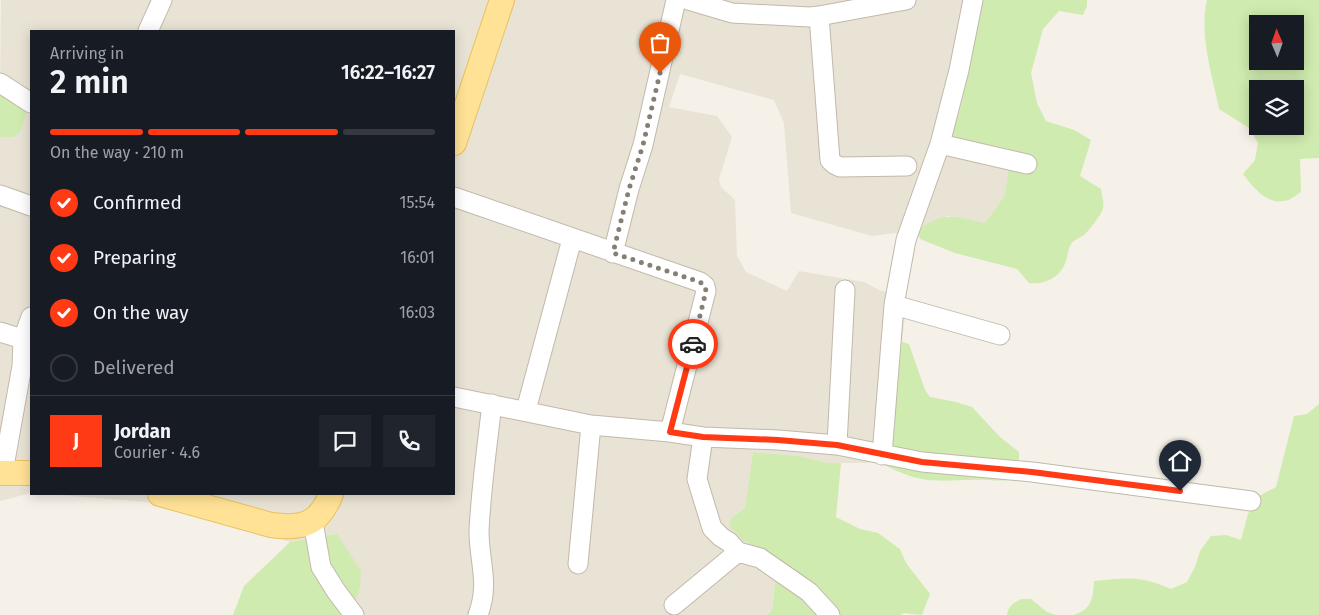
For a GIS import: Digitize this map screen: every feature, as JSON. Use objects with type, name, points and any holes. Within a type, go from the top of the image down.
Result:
[{"type":"main road","points":[[455,140],[502,0]]},
{"type":"main road","points":[[1,472],[30,473]]},
{"type":"main road","points":[[164,495],[271,525],[289,527],[312,522],[327,504],[332,495]]},
{"type":"street","points":[[148,30],[162,0]]},
{"type":"street","points":[[613,253],[629,189],[643,145],[676,0]]},
{"type":"street","points":[[688,0],[732,13],[814,11],[906,0]]},
{"type":"street","points":[[882,455],[894,305],[906,240],[940,144],[959,70],[973,0]]},
{"type":"street","points":[[814,11],[830,160],[840,167],[907,166]]},
{"type":"street","points":[[0,83],[30,102]]},
{"type":"street","points":[[940,144],[1027,164]]},
{"type":"street","points":[[0,194],[30,206]]},
{"type":"street","points":[[455,197],[700,282],[705,286],[706,291],[670,432]]},
{"type":"street","points":[[526,410],[572,239]]},
{"type":"street","points":[[837,445],[845,290]]},
{"type":"street","points":[[894,305],[1000,335]]},
{"type":"street","points":[[1,472],[22,366],[23,339],[30,320]]},
{"type":"street","points":[[0,332],[23,339]]},
{"type":"street","points":[[455,397],[591,424],[703,437],[837,445],[922,462],[1052,474],[1251,501]]},
{"type":"street","points":[[478,615],[482,604],[484,575],[479,534],[481,498],[492,404]]},
{"type":"street","points":[[578,564],[591,424]]},
{"type":"street","points":[[703,437],[696,479],[712,528],[730,542],[738,552],[760,558],[809,592],[830,615]]},
{"type":"street","points":[[312,522],[321,567],[336,592],[354,615]]},
{"type":"street","points":[[674,605],[738,552]]},
{"type":"shaded area","points":[[1,0],[968,0],[978,8],[962,103],[952,136],[1010,157],[1005,195],[985,223],[948,216],[918,230],[872,236],[791,213],[784,123],[774,100],[680,74],[669,107],[717,116],[732,137],[719,179],[721,187],[735,200],[737,256],[746,272],[787,291],[799,271],[864,282],[879,290],[907,297],[893,422],[877,438],[869,463],[829,463],[799,456],[753,452],[745,508],[731,518],[778,559],[772,610],[767,615],[350,615],[337,534],[290,542],[169,504],[60,495],[455,495],[455,30],[30,30],[30,493],[0,501],[0,137],[13,137],[0,91]]},
{"type":"green space","points":[[968,0],[1087,0],[1087,6],[1083,15],[1059,11],[1043,29],[1031,73],[1037,103],[1046,121],[1074,130],[1091,140],[1080,176],[1101,189],[1103,207],[1089,230],[1071,244],[1064,267],[1052,279],[1041,283],[1029,283],[1017,269],[955,253],[920,239],[918,230],[943,217],[957,217],[985,223],[1005,195],[1010,157],[952,136],[962,103],[978,9]]},
{"type":"green space","points":[[1207,0],[1319,0],[1319,158],[1300,159],[1301,192],[1290,199],[1274,201],[1268,198],[1256,190],[1243,174],[1255,160],[1258,143],[1253,135],[1304,135],[1304,80],[1249,80],[1249,128],[1219,109],[1207,54],[1205,27]]},
{"type":"green space","points":[[0,91],[28,108],[20,132],[13,137],[0,137]]},
{"type":"green space","points":[[902,342],[909,344],[925,390],[930,397],[972,407],[1000,437],[1019,452],[1019,478],[1001,481],[925,480],[905,474],[871,459],[893,421]]},
{"type":"green space","points":[[1319,404],[1319,615],[1073,615],[1088,607],[1092,598],[1094,581],[1133,579],[1150,581],[1171,589],[1187,582],[1195,567],[1200,551],[1211,536],[1226,535],[1241,540],[1248,514],[1259,496],[1276,487],[1294,416],[1307,414]]},
{"type":"green space","points":[[753,452],[799,456],[829,463],[841,463],[836,517],[860,529],[878,533],[900,549],[906,563],[930,594],[922,615],[904,613],[901,615],[767,615],[772,610],[778,559],[743,540],[730,527],[731,518],[745,508]]},
{"type":"green space","points":[[337,534],[361,571],[360,588],[350,615],[233,615],[244,586],[290,542]]},
{"type":"green space","points":[[1022,599],[1031,599],[1047,612],[1056,615],[1007,615],[1012,605]]},
{"type":"way so far","points":[[660,73],[643,145],[629,189],[613,253],[700,282],[705,286],[706,291],[693,344]]},
{"type":"route","points":[[693,344],[670,432],[703,437],[837,445],[922,462],[1032,472],[1180,491]]}]
